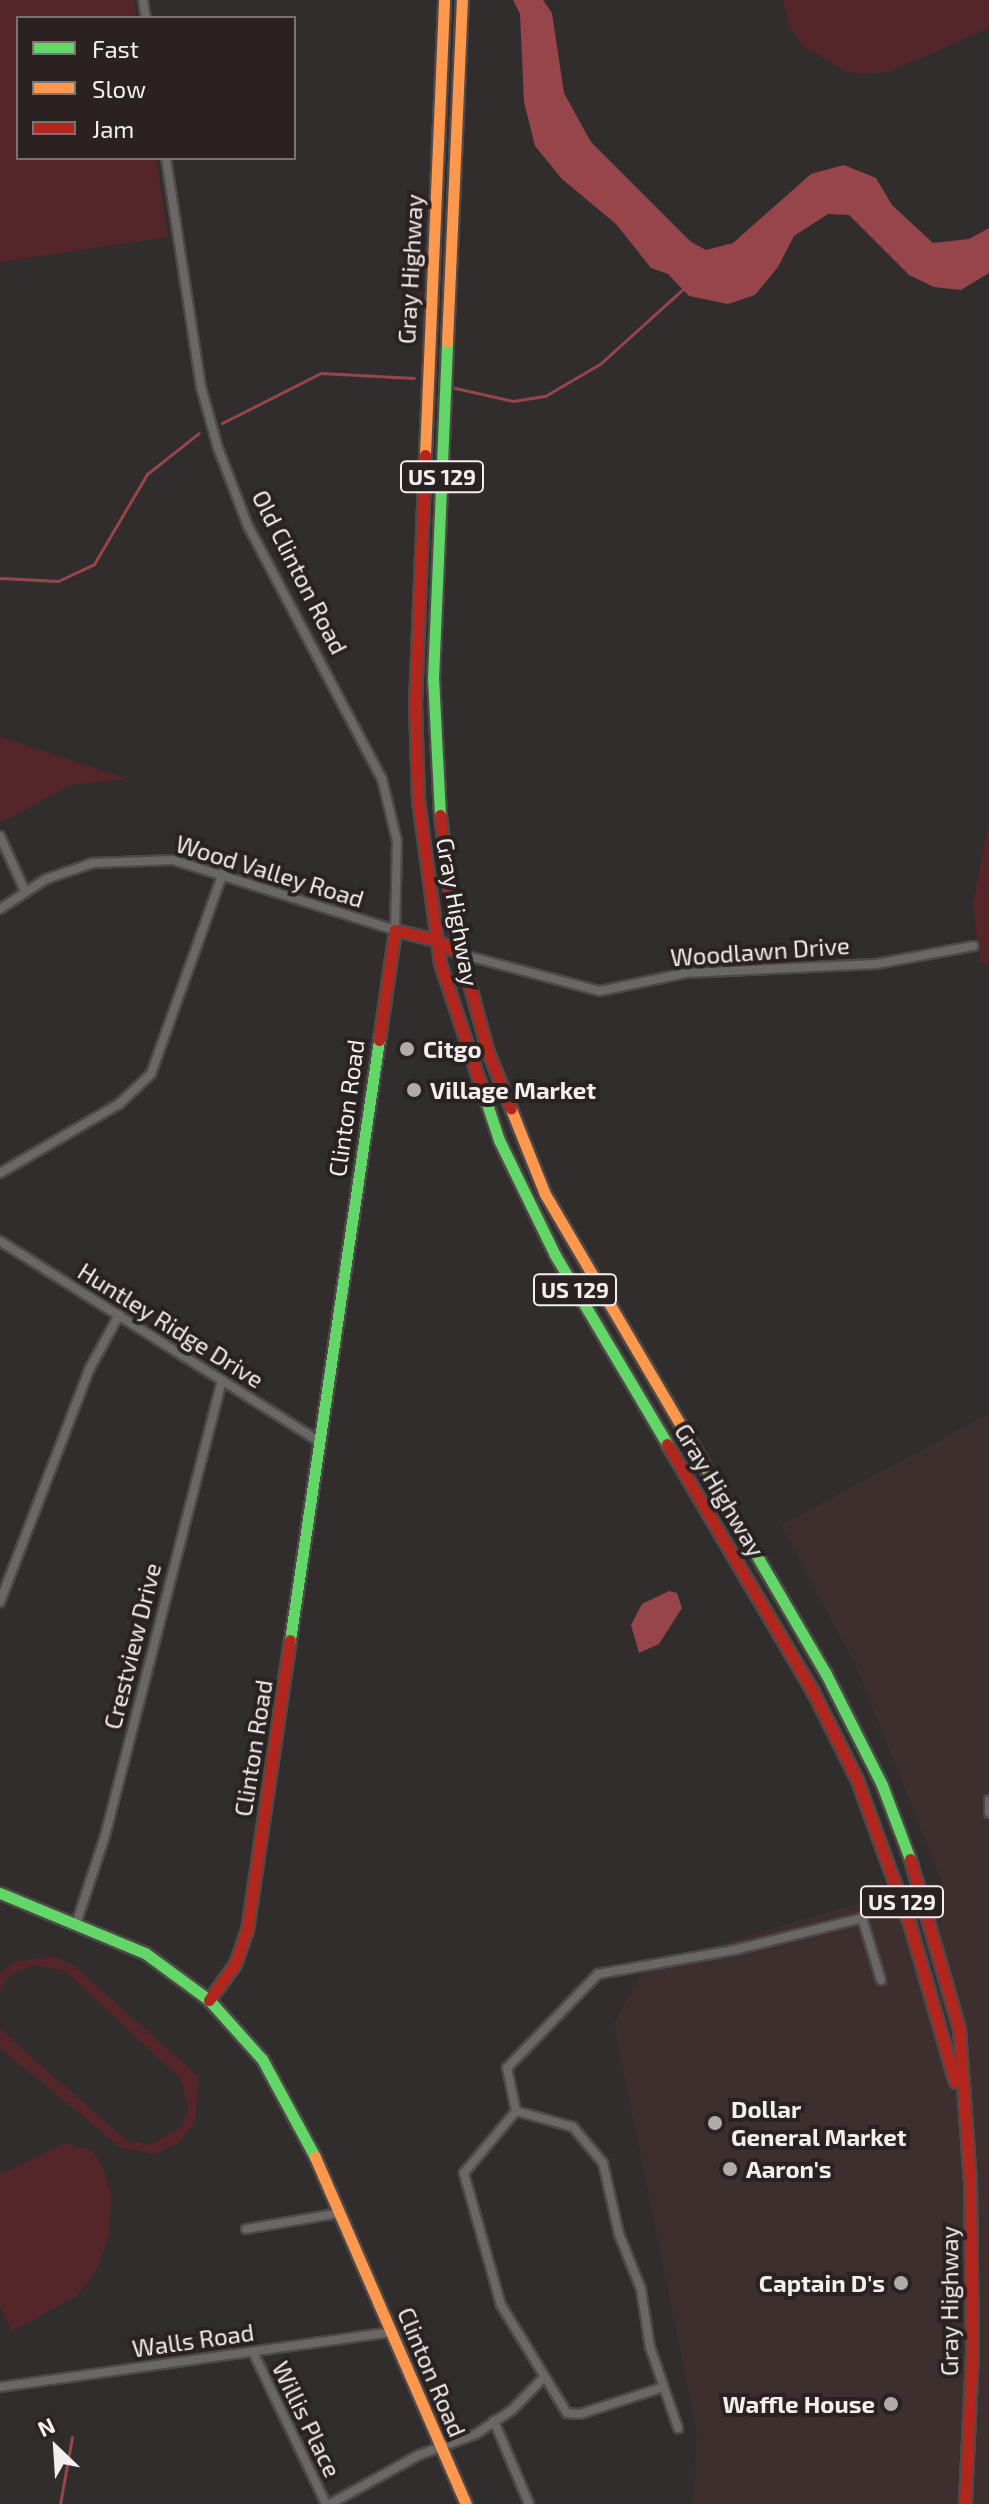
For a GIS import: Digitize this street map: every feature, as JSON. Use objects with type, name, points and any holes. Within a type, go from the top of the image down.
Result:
[{"type":"main road","name":"Gray Highway","points":[[444,0],[415,704],[418,800],[436,940],[490,1117],[549,1243],[813,1692],[857,1780],[910,1926],[960,2098]]},
{"type":"main road","name":"Gray Highway","points":[[462,0],[433,679],[434,761],[459,953],[488,1052],[545,1194],[801,1630],[882,1785],[927,1904],[959,2029],[960,2098],[972,2241],[965,2504]]},
{"type":"main road","points":[[395,930],[436,940],[459,953]]},
{"type":"main road","name":"Clinton Road","points":[[395,930],[247,1930],[235,1964],[209,2000],[274,2074],[340,2213],[466,2504]]},
{"type":"main road","points":[[0,1893],[77,1921],[145,1953],[209,2000]]},
{"type":"street","name":"Old Clinton Road","points":[[166,160],[201,387],[218,448],[248,526],[382,779],[397,841],[395,930]]},
{"type":"street","points":[[0,836],[25,891]]},
{"type":"street","name":"Wood Valley Road","points":[[0,909],[25,891],[67,870],[131,858],[173,860],[223,873],[395,930]]},
{"type":"street","points":[[0,1173],[129,1098],[151,1074],[223,873]]},
{"type":"street","name":"Woodlawn Drive","points":[[459,953],[600,991],[686,973],[891,962],[973,946]]},
{"type":"street","name":"Huntley Ridge Drive","points":[[0,1241],[321,1442]]},
{"type":"street","points":[[0,1602],[89,1370],[119,1315]]},
{"type":"street","name":"Crestview Drive","points":[[77,1921],[105,1836],[222,1380]]},
{"type":"street","points":[[989,1800],[989,1813]]},
{"type":"street","points":[[516,2111],[507,2068],[598,1974],[734,1950],[862,1918],[881,1980]]},
{"type":"street","points":[[516,2111],[464,2173],[501,2305],[560,2408],[574,2416],[664,2387]]},
{"type":"street","points":[[516,2111],[573,2127],[603,2163],[678,2428]]},
{"type":"street","points":[[246,2229],[340,2213]]},
{"type":"street","name":"Walls Road","points":[[0,2387],[391,2332]]},
{"type":"street","name":"Willis Place","points":[[253,2352],[328,2504]]},
{"type":"street","points":[[328,2504],[440,2446],[476,2434],[542,2379]]},
{"type":"street","points":[[494,2421],[529,2504]]},
{"type":"shaded area","points":[[0,0],[134,0],[136,16],[16,16],[16,160],[156,160],[168,237],[0,262]]},
{"type":"shaded area","points":[[513,0],[543,0],[552,13],[564,93],[591,142],[691,242],[706,250],[733,243],[811,174],[844,165],[876,178],[892,205],[933,243],[969,239],[989,228],[989,273],[961,290],[934,287],[909,275],[849,215],[828,214],[794,236],[778,267],[755,295],[728,304],[689,296],[668,274],[651,268],[616,224],[562,179],[535,146],[524,102],[520,14]]},
{"type":"shaded area","points":[[783,0],[989,0],[989,28],[889,72],[863,74],[845,71],[802,45],[790,28]]},
{"type":"shaded area","points":[[0,737],[127,779],[71,785],[0,823]]},
{"type":"shaded area","points":[[989,820],[989,965],[980,962],[973,904]]},
{"type":"shaded area","points":[[989,1414],[989,2504],[693,2504],[697,2433],[614,2024],[645,1966],[860,1903],[943,1885],[856,1666],[781,1525]]},
{"type":"shaded area","points":[[669,1591],[677,1593],[682,1608],[659,1644],[639,1653],[631,1625],[642,1604]]},
{"type":"shaded area","points":[[51,1956],[73,1965],[199,2077],[195,2122],[179,2143],[155,2154],[121,2148],[0,2048],[0,2029],[126,2140],[150,2145],[181,2127],[188,2109],[181,2079],[64,1970],[31,1965],[9,1976],[0,1990],[0,1973],[14,1962]]},
{"type":"shaded area","points":[[66,2143],[93,2151],[104,2170],[111,2195],[109,2235],[97,2269],[78,2295],[12,2332],[0,2306],[0,2174]]},
{"type":"waterway","points":[[455,388],[513,401],[545,396],[600,364],[683,289]]},
{"type":"waterway","points":[[222,423],[321,373],[414,378]]},
{"type":"waterway","points":[[0,578],[58,581],[94,564],[147,474],[199,433]]},
{"type":"waterway","points":[[60,2504],[72,2437]]},
{"type":"traffic: fast","points":[[440,815],[433,679],[447,342]]},
{"type":"traffic: fast","points":[[290,1640],[379,1040]]},
{"type":"traffic: fast","points":[[485,1098],[499,1140],[555,1255],[667,1444]]},
{"type":"traffic: fast","points":[[705,1467],[825,1672],[882,1785],[910,1859]]},
{"type":"traffic: fast","points":[[0,1893],[145,1953],[209,2000],[262,2059],[315,2157]]},
{"type":"traffic: slow","points":[[425,455],[444,0]]},
{"type":"traffic: slow","points":[[447,342],[462,0]]},
{"type":"traffic: slow","points":[[511,1109],[545,1194],[705,1467]]},
{"type":"traffic: slow","points":[[315,2157],[466,2504]]},
{"type":"traffic: jam","points":[[425,455],[415,704],[418,800],[440,963],[485,1098]]},
{"type":"traffic: jam","points":[[440,815],[454,928],[488,1052],[511,1109]]},
{"type":"traffic: jam","points":[[379,1040],[395,930],[436,940],[459,953]]},
{"type":"traffic: jam","points":[[667,1444],[813,1692],[857,1780],[910,1926],[955,2082]]},
{"type":"traffic: jam","points":[[209,2000],[235,1964],[247,1930],[290,1640]]},
{"type":"traffic: jam","points":[[910,1859],[959,2029],[970,2184],[972,2353],[965,2504]]},
{"type":"place","name":"Citgo","points":[[407,1049]]},
{"type":"place","name":"Village Market","points":[[414,1090]]},
{"type":"place","name":"Dollar General Market","points":[[715,2123]]},
{"type":"place","name":"Aaron's","points":[[730,2169]]},
{"type":"place","name":"Captain D's","points":[[901,2283]]},
{"type":"place","name":"Waffle House","points":[[891,2404]]}]
